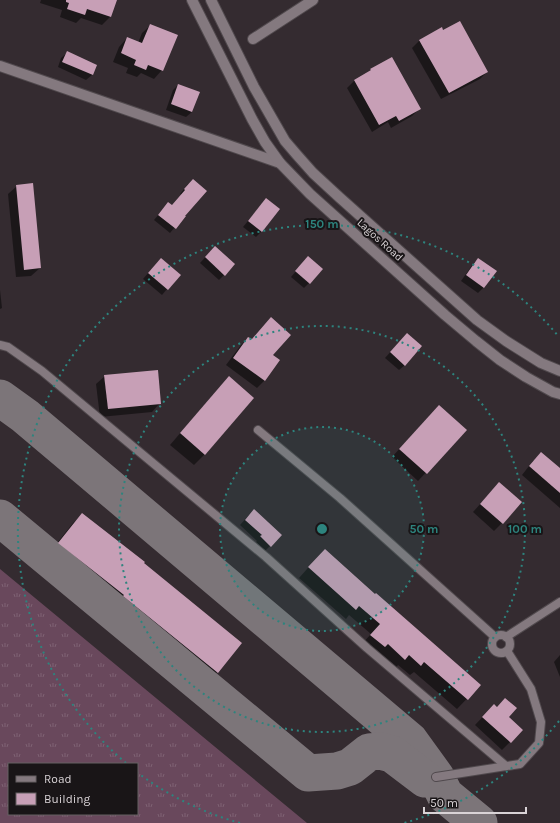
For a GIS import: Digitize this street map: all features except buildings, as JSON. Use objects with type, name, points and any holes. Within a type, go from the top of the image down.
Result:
[{"type":"main road","name":"Lagos Road","points":[[192,0],[248,113],[265,142],[280,163],[310,194],[476,341],[500,360],[526,377],[553,392],[560,394]]},
{"type":"main road","name":"Lagos Road","points":[[211,0],[257,93],[285,141],[313,173],[477,320],[506,341],[541,363],[560,371]]},
{"type":"main road","points":[[253,39],[313,0]]},
{"type":"main road","points":[[0,66],[280,163]]},
{"type":"lane","points":[[0,345],[8,348],[42,371],[260,552],[367,648],[506,766]]},
{"type":"lane","points":[[258,430],[340,498],[495,638]]},
{"type":"lane","points":[[506,637],[560,602]]},
{"type":"lane","points":[[502,635],[506,637],[510,644],[507,651],[500,653],[496,651],[492,645],[495,638],[502,635]]},
{"type":"lane","points":[[436,777],[520,764],[539,742],[541,722],[531,689],[507,651]]},
{"type":"green space","points":[[0,569],[307,823],[0,823]]},
{"type":"taxiway","points":[[0,398],[25,416],[410,741],[436,777],[445,795],[479,823]]},
{"type":"taxiway","points":[[0,518],[308,773],[337,771],[350,767],[369,752],[380,751],[392,754],[425,779]]}]
